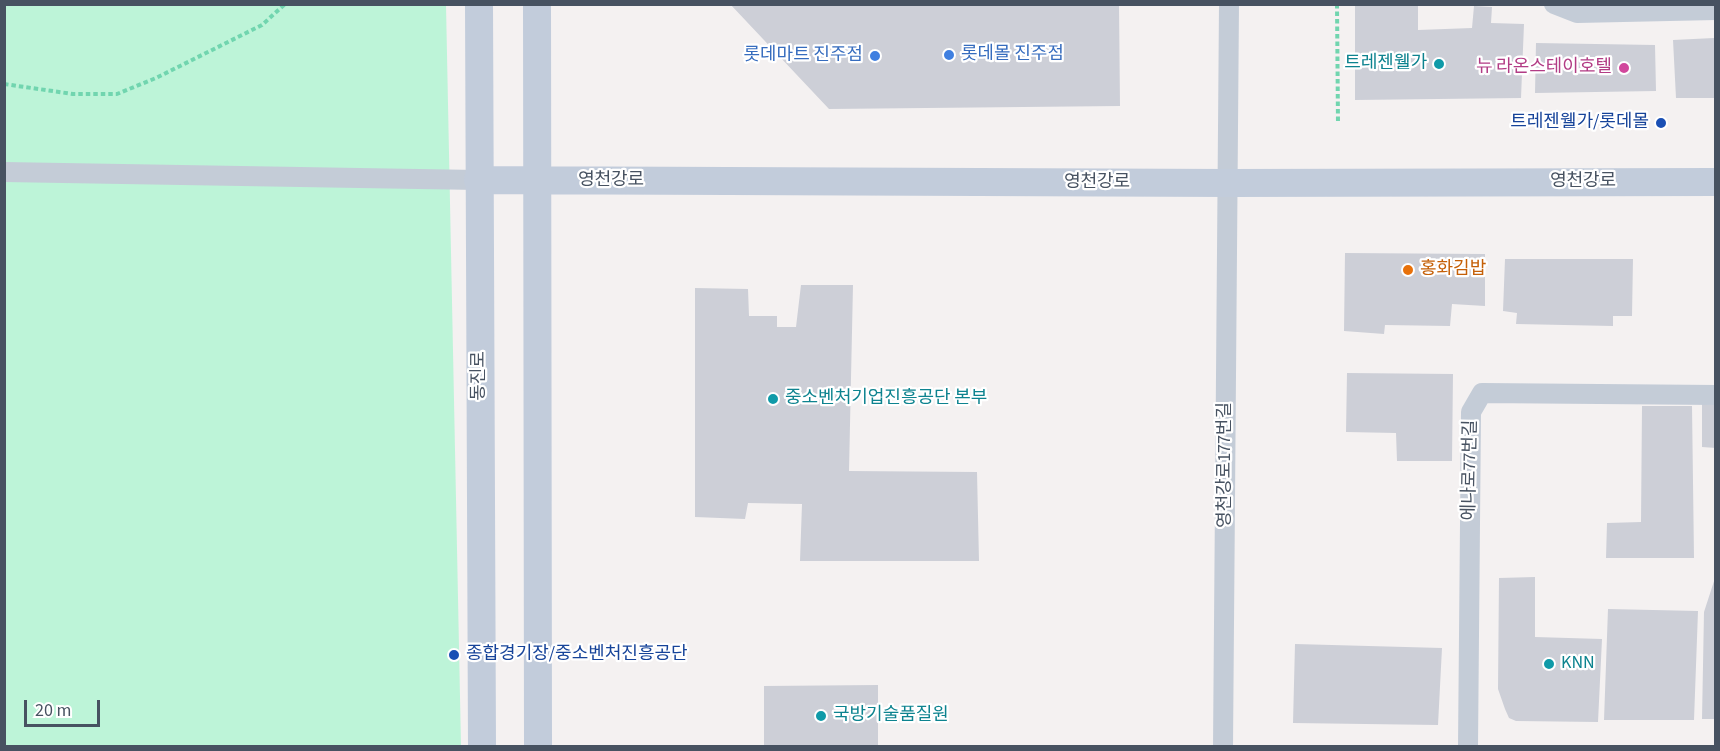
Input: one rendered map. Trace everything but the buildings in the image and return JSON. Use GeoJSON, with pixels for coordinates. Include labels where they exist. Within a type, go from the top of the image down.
{"type":"FeatureCollection","features":[{"type":"Feature","properties":{"kind":"street","name":"동진로"},"geometry":{"type":"LineString","coordinates":[[479,4],[482,747]]}},
{"type":"Feature","properties":{"kind":"street"},"geometry":{"type":"LineString","coordinates":[[537,4],[538,747]]}},
{"type":"Feature","properties":{"kind":"street","name":"영천강로177번길"},"geometry":{"type":"LineString","coordinates":[[1223,747],[1229,4]]}},
{"type":"Feature","properties":{"kind":"street"},"geometry":{"type":"LineString","coordinates":[[1554,4],[1577,13],[1716,10]]}},
{"type":"Feature","properties":{"kind":"street"},"geometry":{"type":"LineString","coordinates":[[4,172],[478,180]]}},
{"type":"Feature","properties":{"kind":"street","name":"영천강로"},"geometry":{"type":"LineString","coordinates":[[478,180],[1716,182]]}},
{"type":"Feature","properties":{"kind":"street","name":"에나로77번길"},"geometry":{"type":"LineString","coordinates":[[1468,747],[1471,412],[1482,393],[1716,395]]}},
{"type":"Feature","properties":{"kind":"path"},"geometry":{"type":"LineString","coordinates":[[4,84],[73,94],[117,94],[156,78],[262,25],[285,4]]}},
{"type":"Feature","properties":{"kind":"path"},"geometry":{"type":"LineString","coordinates":[[1337,4],[1338,123]]}},
{"type":"Feature","properties":{"kind":"green space"},"geometry":{"type":"Polygon","coordinates":[[[4,5],[446,5],[461,746],[5,746],[4,5]]]}},
{"type":"Feature","properties":{"kind":"place","name":"롯데몰 진주점"},"geometry":{"type":"Point","coordinates":[949,55]}},
{"type":"Feature","properties":{"kind":"place","name":"롯데마트 진주점"},"geometry":{"type":"Point","coordinates":[875,56]}},
{"type":"Feature","properties":{"kind":"place","name":"트레젠웰가"},"geometry":{"type":"Point","coordinates":[1439,64]}},
{"type":"Feature","properties":{"kind":"place","name":"뉴 라온스테이호텔"},"geometry":{"type":"Point","coordinates":[1624,68]}},
{"type":"Feature","properties":{"kind":"place","name":"트레젠웰가/롯데몰"},"geometry":{"type":"Point","coordinates":[1661,123]}},
{"type":"Feature","properties":{"kind":"place","name":"홍화김밥"},"geometry":{"type":"Point","coordinates":[1408,270]}},
{"type":"Feature","properties":{"kind":"place","name":"중소벤처기업진흥공단 본부"},"geometry":{"type":"Point","coordinates":[773,399]}},
{"type":"Feature","properties":{"kind":"place","name":"종합경기장/중소벤처진흥공단"},"geometry":{"type":"Point","coordinates":[454,655]}},
{"type":"Feature","properties":{"kind":"place","name":"KNN"},"geometry":{"type":"Point","coordinates":[1549,664]}},
{"type":"Feature","properties":{"kind":"place","name":"국방기술품질원"},"geometry":{"type":"Point","coordinates":[821,716]}}]}
